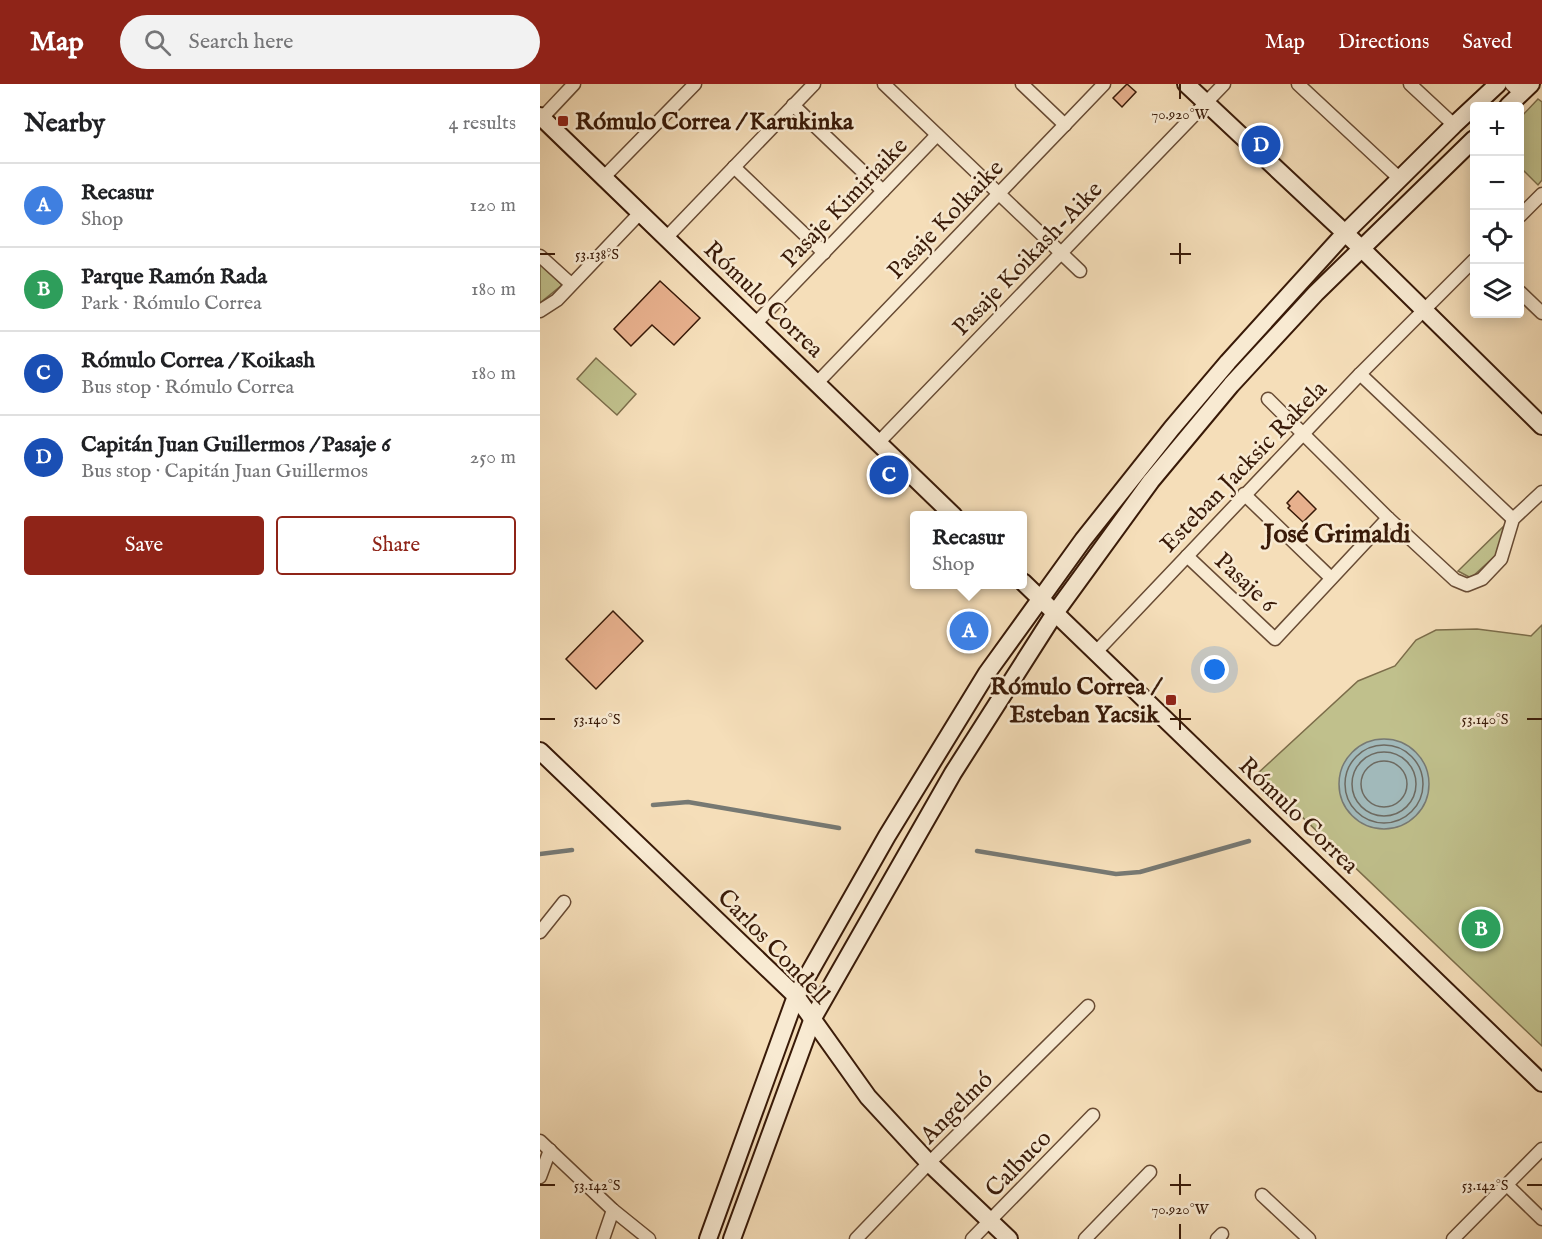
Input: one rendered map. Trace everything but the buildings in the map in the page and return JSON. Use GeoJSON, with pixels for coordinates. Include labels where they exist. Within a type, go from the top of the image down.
{"type":"FeatureCollection","features":[{"type":"Feature","properties":{"kind":"main road"},"geometry":{"type":"LineString","coordinates":[[1186,84],[1361,248],[1542,426]]}},
{"type":"Feature","properties":{"kind":"main road"},"geometry":{"type":"LineString","coordinates":[[708,1239],[796,996],[887,837],[980,684],[1040,598],[1117,496],[1279,305],[1399,178],[1498,84]]}},
{"type":"Feature","properties":{"kind":"main road"},"geometry":{"type":"LineString","coordinates":[[1511,102],[1521,87]]}},
{"type":"Feature","properties":{"kind":"main road","name":"Rómulo Correa"},"geometry":{"type":"LineString","coordinates":[[541,117],[949,511]]}},
{"type":"Feature","properties":{"kind":"main road"},"geometry":{"type":"LineString","coordinates":[[732,1239],[813,1018],[953,773],[1054,613],[1113,531],[1191,433],[1273,338],[1361,248],[1470,143]]}},
{"type":"Feature","properties":{"kind":"main road","name":"Rómulo Correa"},"geometry":{"type":"LineString","coordinates":[[1027,586],[1542,1083]]}},
{"type":"Feature","properties":{"kind":"main road","name":"Carlos Condell"},"geometry":{"type":"LineString","coordinates":[[540,751],[796,996],[868,1097],[929,1163],[1009,1239]]}},
{"type":"Feature","properties":{"kind":"street"},"geometry":{"type":"LineString","coordinates":[[541,117],[574,84]]}},
{"type":"Feature","properties":{"kind":"street"},"geometry":{"type":"LineString","coordinates":[[603,178],[695,84]]}},
{"type":"Feature","properties":{"kind":"street"},"geometry":{"type":"LineString","coordinates":[[666,238],[814,84]]}},
{"type":"Feature","properties":{"kind":"street"},"geometry":{"type":"LineString","coordinates":[[884,84],[1080,271]]}},
{"type":"Feature","properties":{"kind":"street"},"geometry":{"type":"LineString","coordinates":[[1022,84],[1065,125]]}},
{"type":"Feature","properties":{"kind":"street","name":"Pasaje Kolkaike"},"geometry":{"type":"LineString","coordinates":[[817,383],[1104,84]]}},
{"type":"Feature","properties":{"kind":"street","name":"Pasaje Koikash-Aike"},"geometry":{"type":"LineString","coordinates":[[879,443],[1224,84]]}},
{"type":"Feature","properties":{"kind":"street"},"geometry":{"type":"LineString","coordinates":[[1298,84],[1399,178]]}},
{"type":"Feature","properties":{"kind":"street"},"geometry":{"type":"LineString","coordinates":[[1410,84],[1454,124]]}},
{"type":"Feature","properties":{"kind":"street"},"geometry":{"type":"LineString","coordinates":[[793,105],[883,191]]}},
{"type":"Feature","properties":{"kind":"street","name":"Pasaje Kimiriaike"},"geometry":{"type":"LineString","coordinates":[[755,324],[937,135]]}},
{"type":"Feature","properties":{"kind":"street"},"geometry":{"type":"LineString","coordinates":[[734,167],[824,253]]}},
{"type":"Feature","properties":{"kind":"street"},"geometry":{"type":"LineString","coordinates":[[1524,213],[1539,202]]}},
{"type":"Feature","properties":{"kind":"street"},"geometry":{"type":"LineString","coordinates":[[540,311],[557,300],[640,213]]}},
{"type":"Feature","properties":{"kind":"street"},"geometry":{"type":"LineString","coordinates":[[540,256],[571,284]]}},
{"type":"Feature","properties":{"kind":"street","name":"Esteban Jacksic Rakela"},"geometry":{"type":"LineString","coordinates":[[1096,652],[1244,494],[1470,264]]}},
{"type":"Feature","properties":{"kind":"street"},"geometry":{"type":"LineString","coordinates":[[1524,296],[1542,313]]}},
{"type":"Feature","properties":{"kind":"street"},"geometry":{"type":"LineString","coordinates":[[1360,374],[1514,519]]}},
{"type":"Feature","properties":{"kind":"street"},"geometry":{"type":"LineString","coordinates":[[1268,399],[1388,518],[1455,580],[1467,585],[1482,579],[1501,559],[1514,519],[1542,492]]}},
{"type":"Feature","properties":{"kind":"street"},"geometry":{"type":"LineString","coordinates":[[1244,494],[1331,578],[1388,518]]}},
{"type":"Feature","properties":{"kind":"street","name":"Pasaje 6"},"geometry":{"type":"LineString","coordinates":[[1187,556],[1275,639],[1331,578]]}},
{"type":"Feature","properties":{"kind":"street"},"geometry":{"type":"LineString","coordinates":[[540,932],[564,902]]}},
{"type":"Feature","properties":{"kind":"street","name":"Angelmó"},"geometry":{"type":"LineString","coordinates":[[856,1239],[929,1163],[1088,1006]]}},
{"type":"Feature","properties":{"kind":"street","name":"Calbuco"},"geometry":{"type":"LineString","coordinates":[[972,1239],[1093,1115]]}},
{"type":"Feature","properties":{"kind":"street"},"geometry":{"type":"LineString","coordinates":[[540,1141],[613,1210],[649,1239]]}},
{"type":"Feature","properties":{"kind":"street"},"geometry":{"type":"LineString","coordinates":[[1453,1239],[1542,1149]]}},
{"type":"Feature","properties":{"kind":"street"},"geometry":{"type":"LineString","coordinates":[[540,1177],[550,1150]]}},
{"type":"Feature","properties":{"kind":"street"},"geometry":{"type":"LineString","coordinates":[[1085,1239],[1150,1172]]}},
{"type":"Feature","properties":{"kind":"street"},"geometry":{"type":"LineString","coordinates":[[1507,1185],[1542,1219]]}},
{"type":"Feature","properties":{"kind":"street"},"geometry":{"type":"LineString","coordinates":[[1262,1195],[1309,1239]]}},
{"type":"Feature","properties":{"kind":"street"},"geometry":{"type":"LineString","coordinates":[[603,1239],[613,1210]]}},
{"type":"Feature","properties":{"kind":"green space"},"geometry":{"type":"Polygon","coordinates":[[[1538,99],[1542,102],[1542,180],[1538,185],[1524,171],[1524,114],[1538,99]]]}},
{"type":"Feature","properties":{"kind":"green space"},"geometry":{"type":"Polygon","coordinates":[[[540,264],[562,285],[540,303],[540,264]]]}},
{"type":"Feature","properties":{"kind":"green space"},"geometry":{"type":"Polygon","coordinates":[[[596,358],[636,394],[617,415],[577,379],[596,358]]]}},
{"type":"Feature","properties":{"kind":"green space"},"geometry":{"type":"Polygon","coordinates":[[[1504,526],[1497,554],[1471,578],[1458,571],[1504,526]]]}},
{"type":"Feature","properties":{"kind":"green space"},"geometry":{"type":"Polygon","coordinates":[[[1542,625],[1542,1046],[1257,774],[1358,681],[1395,666],[1416,640],[1436,630],[1477,629],[1531,636],[1542,625]]]}},
{"type":"Feature","properties":{"kind":"water"},"geometry":{"type":"Polygon","coordinates":[[[1384,739],[1401,742],[1416,752],[1426,767],[1429,784],[1426,801],[1416,816],[1401,826],[1384,829],[1367,826],[1352,816],[1342,801],[1339,784],[1342,767],[1352,752],[1367,742],[1384,739]]]}},
{"type":"Feature","properties":{"kind":"waterway"},"geometry":{"type":"LineString","coordinates":[[653,805],[688,802],[839,828]]}},
{"type":"Feature","properties":{"kind":"waterway"},"geometry":{"type":"LineString","coordinates":[[977,851],[1116,874],[1140,872],[1249,841]]}},
{"type":"Feature","properties":{"kind":"waterway"},"geometry":{"type":"LineString","coordinates":[[540,854],[572,850]]}},
{"type":"Feature","properties":{"kind":"place","name":"Rómulo Correa / Karukinka"},"geometry":{"type":"Point","coordinates":[563,121]}},
{"type":"Feature","properties":{"kind":"place","name":"Capitán Juan Guillermos / Pasaje 6"},"geometry":{"type":"Point","coordinates":[1261,145]}},
{"type":"Feature","properties":{"kind":"place","name":"Rómulo Correa / Koikash"},"geometry":{"type":"Point","coordinates":[889,475]}},
{"type":"Feature","properties":{"kind":"place","name":"Recasur"},"geometry":{"type":"Point","coordinates":[969,631]}},
{"type":"Feature","properties":{"kind":"place","name":"Rómulo Correa / Esteban Yacsik"},"geometry":{"type":"Point","coordinates":[1171,700]}},
{"type":"Feature","properties":{"kind":"place","name":"Parque Ramón Rada"},"geometry":{"type":"Point","coordinates":[1481,929]}},
{"type":"Feature","properties":{"kind":"district","name":"José Grimaldi"},"geometry":{"type":"Point","coordinates":[1337,533]}}]}
